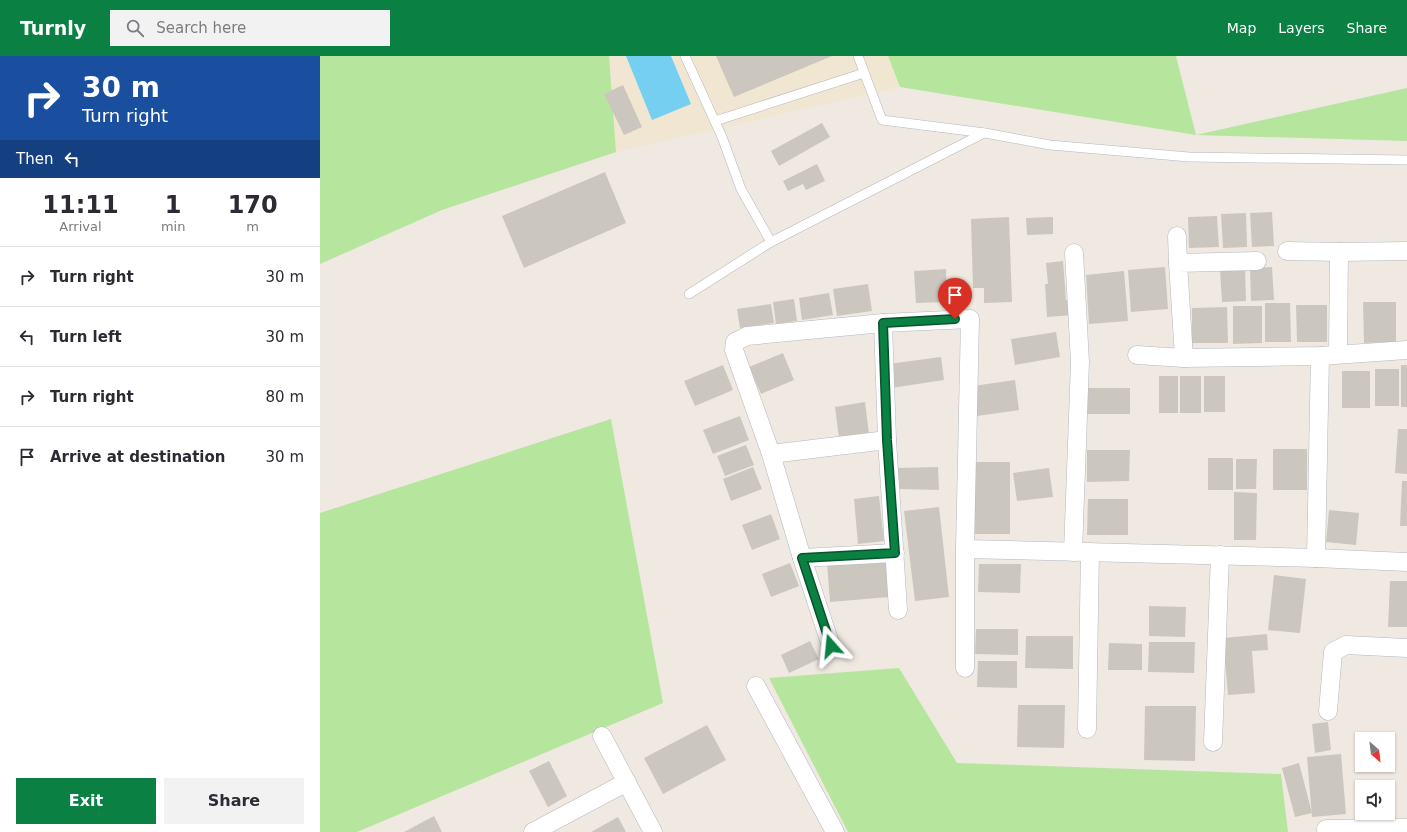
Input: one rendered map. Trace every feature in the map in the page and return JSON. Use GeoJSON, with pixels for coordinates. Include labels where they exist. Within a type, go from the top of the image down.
{"type":"FeatureCollection","features":[{"type":"Feature","properties":{"kind":"street"},"geometry":{"type":"LineString","coordinates":[[1177,236],[1184,358]]}},
{"type":"Feature","properties":{"kind":"street"},"geometry":{"type":"LineString","coordinates":[[1287,251],[1407,251]]}},
{"type":"Feature","properties":{"kind":"street"},"geometry":{"type":"LineString","coordinates":[[1338,354],[1339,252]]}},
{"type":"Feature","properties":{"kind":"street"},"geometry":{"type":"LineString","coordinates":[[1072,552],[1080,362],[1074,253]]}},
{"type":"Feature","properties":{"kind":"street"},"geometry":{"type":"LineString","coordinates":[[1178,263],[1258,261]]}},
{"type":"Feature","properties":{"kind":"street"},"geometry":{"type":"LineString","coordinates":[[831,646],[802,558],[771,454],[734,350],[735,342],[747,336],[883,323],[970,319],[965,549],[965,668]]}},
{"type":"Feature","properties":{"kind":"street"},"geometry":{"type":"LineString","coordinates":[[883,323],[887,440],[898,610]]}},
{"type":"Feature","properties":{"kind":"street"},"geometry":{"type":"LineString","coordinates":[[1137,355],[1184,358],[1320,356],[1407,350]]}},
{"type":"Feature","properties":{"kind":"street"},"geometry":{"type":"LineString","coordinates":[[1316,558],[1320,356]]}},
{"type":"Feature","properties":{"kind":"street"},"geometry":{"type":"LineString","coordinates":[[771,454],[887,440]]}},
{"type":"Feature","properties":{"kind":"street"},"geometry":{"type":"LineString","coordinates":[[965,549],[1220,555],[1407,562]]}},
{"type":"Feature","properties":{"kind":"street"},"geometry":{"type":"LineString","coordinates":[[1087,729],[1090,552]]}},
{"type":"Feature","properties":{"kind":"street"},"geometry":{"type":"LineString","coordinates":[[802,558],[895,553]]}},
{"type":"Feature","properties":{"kind":"street"},"geometry":{"type":"LineString","coordinates":[[1213,742],[1220,555]]}},
{"type":"Feature","properties":{"kind":"street"},"geometry":{"type":"LineString","coordinates":[[1328,711],[1333,652],[1346,645],[1407,648]]}},
{"type":"Feature","properties":{"kind":"street"},"geometry":{"type":"LineString","coordinates":[[756,686],[835,832]]}},
{"type":"Feature","properties":{"kind":"street"},"geometry":{"type":"LineString","coordinates":[[602,736],[653,832]]}},
{"type":"Feature","properties":{"kind":"street"},"geometry":{"type":"LineString","coordinates":[[533,832],[627,782]]}},
{"type":"Feature","properties":{"kind":"street"},"geometry":{"type":"LineString","coordinates":[[1326,829],[1407,828]]}},
{"type":"Feature","properties":{"kind":"lane"},"geometry":{"type":"LineString","coordinates":[[685,56],[715,121],[741,189],[771,242]]}},
{"type":"Feature","properties":{"kind":"lane"},"geometry":{"type":"LineString","coordinates":[[858,56],[882,120],[985,133],[1050,145],[1189,157],[1407,160]]}},
{"type":"Feature","properties":{"kind":"lane"},"geometry":{"type":"LineString","coordinates":[[715,121],[864,73]]}},
{"type":"Feature","properties":{"kind":"lane"},"geometry":{"type":"LineString","coordinates":[[689,294],[771,242],[985,133]]}},
{"type":"Feature","properties":{"kind":"shaded area"},"geometry":{"type":"Polygon","coordinates":[[[609,56],[888,56],[900,87],[616,152],[609,56]]]}},
{"type":"Feature","properties":{"kind":"green space"},"geometry":{"type":"Polygon","coordinates":[[[320,56],[609,56],[616,152],[442,210],[320,264],[320,56]]]}},
{"type":"Feature","properties":{"kind":"green space"},"geometry":{"type":"Polygon","coordinates":[[[888,56],[1176,56],[1196,135],[900,87],[888,56]]]}},
{"type":"Feature","properties":{"kind":"green space"},"geometry":{"type":"Polygon","coordinates":[[[1407,88],[1407,141],[1196,135],[1407,88]]]}},
{"type":"Feature","properties":{"kind":"green space"},"geometry":{"type":"Polygon","coordinates":[[[611,419],[663,703],[357,832],[320,832],[320,513],[611,419]]]}},
{"type":"Feature","properties":{"kind":"green space"},"geometry":{"type":"Polygon","coordinates":[[[899,668],[957,763],[1281,774],[1288,832],[848,832],[769,678],[899,668]]]}},
{"type":"Feature","properties":{"kind":"water"},"geometry":{"type":"Polygon","coordinates":[[[626,56],[671,56],[691,104],[652,120],[626,56]]]}},
{"type":"Feature","properties":{"kind":"building"},"geometry":{"type":"Polygon","coordinates":[[[716,56],[832,56],[734,97],[716,56]]]}},
{"type":"Feature","properties":{"kind":"building"},"geometry":{"type":"Polygon","coordinates":[[[623,85],[642,127],[624,135],[604,94],[623,85]]]}},
{"type":"Feature","properties":{"kind":"building"},"geometry":{"type":"Polygon","coordinates":[[[822,123],[830,137],[779,166],[771,151],[822,123]]]}},
{"type":"Feature","properties":{"kind":"building"},"geometry":{"type":"Polygon","coordinates":[[[817,164],[825,181],[806,190],[803,184],[788,191],[783,181],[817,164]]]}},
{"type":"Feature","properties":{"kind":"building"},"geometry":{"type":"Polygon","coordinates":[[[605,172],[626,223],[524,268],[502,216],[605,172]]]}},
{"type":"Feature","properties":{"kind":"building"},"geometry":{"type":"Polygon","coordinates":[[[1272,212],[1274,246],[1252,247],[1250,213],[1272,212]]]}},
{"type":"Feature","properties":{"kind":"building"},"geometry":{"type":"Polygon","coordinates":[[[1246,213],[1247,247],[1223,248],[1221,214],[1246,213]]]}},
{"type":"Feature","properties":{"kind":"building"},"geometry":{"type":"Polygon","coordinates":[[[1217,216],[1219,247],[1189,248],[1188,217],[1217,216]]]}},
{"type":"Feature","properties":{"kind":"building"},"geometry":{"type":"Polygon","coordinates":[[[1009,217],[1012,302],[984,303],[984,288],[973,288],[971,219],[1009,217]]]}},
{"type":"Feature","properties":{"kind":"building"},"geometry":{"type":"Polygon","coordinates":[[[1053,217],[1053,234],[1027,235],[1026,218],[1053,217]]]}},
{"type":"Feature","properties":{"kind":"building"},"geometry":{"type":"Polygon","coordinates":[[[1063,261],[1066,300],[1074,302],[1074,315],[1047,317],[1045,284],[1048,284],[1046,263],[1063,261]]]}},
{"type":"Feature","properties":{"kind":"building"},"geometry":{"type":"Polygon","coordinates":[[[1165,267],[1168,309],[1131,312],[1128,270],[1165,267]]]}},
{"type":"Feature","properties":{"kind":"building"},"geometry":{"type":"Polygon","coordinates":[[[1272,267],[1274,300],[1251,301],[1250,268],[1272,267]]]}},
{"type":"Feature","properties":{"kind":"building"},"geometry":{"type":"Polygon","coordinates":[[[946,269],[947,302],[916,303],[914,271],[946,269]]]}},
{"type":"Feature","properties":{"kind":"building"},"geometry":{"type":"Polygon","coordinates":[[[1245,269],[1246,301],[1222,302],[1220,270],[1245,269]]]}},
{"type":"Feature","properties":{"kind":"building"},"geometry":{"type":"Polygon","coordinates":[[[1124,271],[1128,321],[1089,324],[1086,275],[1124,271]]]}},
{"type":"Feature","properties":{"kind":"building"},"geometry":{"type":"Polygon","coordinates":[[[868,284],[872,311],[837,316],[833,289],[868,284]]]}},
{"type":"Feature","properties":{"kind":"building"},"geometry":{"type":"Polygon","coordinates":[[[829,293],[833,315],[802,320],[799,298],[829,293]]]}},
{"type":"Feature","properties":{"kind":"building"},"geometry":{"type":"Polygon","coordinates":[[[794,299],[797,321],[776,324],[773,302],[794,299]]]}},
{"type":"Feature","properties":{"kind":"building"},"geometry":{"type":"Polygon","coordinates":[[[1363,302],[1396,302],[1396,342],[1364,343],[1363,302]]]}},
{"type":"Feature","properties":{"kind":"building"},"geometry":{"type":"Polygon","coordinates":[[[1265,303],[1290,303],[1291,342],[1265,342],[1265,303]]]}},
{"type":"Feature","properties":{"kind":"building"},"geometry":{"type":"Polygon","coordinates":[[[771,304],[774,323],[740,328],[737,309],[771,304]]]}},
{"type":"Feature","properties":{"kind":"building"},"geometry":{"type":"Polygon","coordinates":[[[1296,305],[1327,305],[1327,342],[1297,342],[1296,305]]]}},
{"type":"Feature","properties":{"kind":"building"},"geometry":{"type":"Polygon","coordinates":[[[1233,306],[1262,306],[1262,343],[1233,344],[1233,306]]]}},
{"type":"Feature","properties":{"kind":"building"},"geometry":{"type":"Polygon","coordinates":[[[1227,307],[1228,343],[1192,343],[1192,308],[1227,307]]]}},
{"type":"Feature","properties":{"kind":"building"},"geometry":{"type":"Polygon","coordinates":[[[1056,332],[1060,357],[1015,365],[1011,339],[1056,332]]]}},
{"type":"Feature","properties":{"kind":"building"},"geometry":{"type":"Polygon","coordinates":[[[783,353],[794,380],[761,394],[749,367],[783,353]]]}},
{"type":"Feature","properties":{"kind":"building"},"geometry":{"type":"Polygon","coordinates":[[[941,357],[944,380],[891,388],[888,364],[941,357]]]}},
{"type":"Feature","properties":{"kind":"building"},"geometry":{"type":"Polygon","coordinates":[[[723,365],[733,390],[695,406],[684,381],[723,365]]]}},
{"type":"Feature","properties":{"kind":"building"},"geometry":{"type":"Polygon","coordinates":[[[1401,365],[1407,365],[1407,407],[1401,407],[1401,365]]]}},
{"type":"Feature","properties":{"kind":"building"},"geometry":{"type":"Polygon","coordinates":[[[1375,369],[1399,369],[1399,406],[1375,406],[1375,369]]]}},
{"type":"Feature","properties":{"kind":"building"},"geometry":{"type":"Polygon","coordinates":[[[1342,371],[1370,371],[1370,408],[1342,408],[1342,371]]]}},
{"type":"Feature","properties":{"kind":"building"},"geometry":{"type":"Polygon","coordinates":[[[1159,376],[1178,376],[1178,413],[1159,413],[1159,376]]]}},
{"type":"Feature","properties":{"kind":"building"},"geometry":{"type":"Polygon","coordinates":[[[1180,376],[1201,376],[1201,413],[1180,413],[1180,376]]]}},
{"type":"Feature","properties":{"kind":"building"},"geometry":{"type":"Polygon","coordinates":[[[1204,376],[1225,376],[1225,412],[1204,412],[1204,376]]]}},
{"type":"Feature","properties":{"kind":"building"},"geometry":{"type":"Polygon","coordinates":[[[1015,380],[1019,410],[977,416],[973,386],[1015,380]]]}},
{"type":"Feature","properties":{"kind":"building"},"geometry":{"type":"Polygon","coordinates":[[[1087,388],[1130,388],[1130,414],[1087,414],[1087,388]]]}},
{"type":"Feature","properties":{"kind":"building"},"geometry":{"type":"Polygon","coordinates":[[[865,402],[869,434],[839,438],[835,407],[865,402]]]}},
{"type":"Feature","properties":{"kind":"building"},"geometry":{"type":"Polygon","coordinates":[[[740,416],[749,440],[713,454],[703,430],[740,416]]]}},
{"type":"Feature","properties":{"kind":"building"},"geometry":{"type":"Polygon","coordinates":[[[1398,429],[1407,429],[1407,474],[1395,473],[1398,429]]]}},
{"type":"Feature","properties":{"kind":"building"},"geometry":{"type":"Polygon","coordinates":[[[746,445],[754,465],[725,476],[717,456],[746,445]]]}},
{"type":"Feature","properties":{"kind":"building"},"geometry":{"type":"Polygon","coordinates":[[[1273,449],[1307,449],[1307,490],[1273,490],[1273,449]]]}},
{"type":"Feature","properties":{"kind":"building"},"geometry":{"type":"Polygon","coordinates":[[[1087,450],[1130,450],[1129,481],[1087,482],[1087,450]]]}},
{"type":"Feature","properties":{"kind":"building"},"geometry":{"type":"Polygon","coordinates":[[[1208,458],[1233,458],[1233,490],[1208,490],[1208,458]]]}},
{"type":"Feature","properties":{"kind":"building"},"geometry":{"type":"Polygon","coordinates":[[[1236,459],[1257,459],[1256,489],[1236,489],[1236,459]]]}},
{"type":"Feature","properties":{"kind":"building"},"geometry":{"type":"Polygon","coordinates":[[[969,462],[1010,462],[1010,534],[969,534],[969,462]]]}},
{"type":"Feature","properties":{"kind":"building"},"geometry":{"type":"Polygon","coordinates":[[[753,467],[762,489],[731,501],[723,479],[753,467]]]}},
{"type":"Feature","properties":{"kind":"building"},"geometry":{"type":"Polygon","coordinates":[[[938,467],[939,490],[898,489],[898,468],[938,467]]]}},
{"type":"Feature","properties":{"kind":"building"},"geometry":{"type":"Polygon","coordinates":[[[1049,468],[1053,497],[1017,501],[1013,473],[1049,468]]]}},
{"type":"Feature","properties":{"kind":"building"},"geometry":{"type":"Polygon","coordinates":[[[1402,481],[1407,481],[1407,526],[1400,526],[1402,481]]]}},
{"type":"Feature","properties":{"kind":"building"},"geometry":{"type":"Polygon","coordinates":[[[1234,492],[1257,493],[1256,540],[1234,540],[1234,492]]]}},
{"type":"Feature","properties":{"kind":"building"},"geometry":{"type":"Polygon","coordinates":[[[879,496],[884,541],[858,544],[854,499],[879,496]]]}},
{"type":"Feature","properties":{"kind":"building"},"geometry":{"type":"Polygon","coordinates":[[[1088,499],[1128,499],[1128,535],[1087,535],[1088,499]]]}},
{"type":"Feature","properties":{"kind":"building"},"geometry":{"type":"Polygon","coordinates":[[[939,507],[949,597],[915,601],[904,511],[939,507]]]}},
{"type":"Feature","properties":{"kind":"building"},"geometry":{"type":"Polygon","coordinates":[[[1329,510],[1359,513],[1356,545],[1326,542],[1329,510]]]}},
{"type":"Feature","properties":{"kind":"building"},"geometry":{"type":"Polygon","coordinates":[[[771,514],[780,539],[752,550],[742,525],[771,514]]]}},
{"type":"Feature","properties":{"kind":"building"},"geometry":{"type":"Polygon","coordinates":[[[886,558],[889,597],[830,602],[827,563],[886,558]]]}},
{"type":"Feature","properties":{"kind":"building"},"geometry":{"type":"Polygon","coordinates":[[[790,563],[799,586],[771,597],[762,574],[790,563]]]}},
{"type":"Feature","properties":{"kind":"building"},"geometry":{"type":"Polygon","coordinates":[[[979,564],[1021,564],[1020,593],[978,592],[979,564]]]}},
{"type":"Feature","properties":{"kind":"building"},"geometry":{"type":"Polygon","coordinates":[[[1274,575],[1306,579],[1300,633],[1268,630],[1274,575]]]}},
{"type":"Feature","properties":{"kind":"building"},"geometry":{"type":"Polygon","coordinates":[[[1390,581],[1407,581],[1407,627],[1388,627],[1390,581]]]}},
{"type":"Feature","properties":{"kind":"building"},"geometry":{"type":"Polygon","coordinates":[[[1149,606],[1186,607],[1185,637],[1149,636],[1149,606]]]}},
{"type":"Feature","properties":{"kind":"building"},"geometry":{"type":"Polygon","coordinates":[[[976,629],[1018,629],[1018,655],[975,654],[976,629]]]}},
{"type":"Feature","properties":{"kind":"building"},"geometry":{"type":"Polygon","coordinates":[[[1267,634],[1268,650],[1252,651],[1255,693],[1228,695],[1223,638],[1267,634]]]}},
{"type":"Feature","properties":{"kind":"building"},"geometry":{"type":"Polygon","coordinates":[[[1026,636],[1073,636],[1073,669],[1025,668],[1026,636]]]}},
{"type":"Feature","properties":{"kind":"building"},"geometry":{"type":"Polygon","coordinates":[[[810,641],[819,659],[789,673],[781,655],[810,641]]]}},
{"type":"Feature","properties":{"kind":"building"},"geometry":{"type":"Polygon","coordinates":[[[1149,642],[1195,642],[1194,673],[1148,672],[1149,642]]]}},
{"type":"Feature","properties":{"kind":"building"},"geometry":{"type":"Polygon","coordinates":[[[1109,643],[1142,644],[1142,670],[1108,670],[1109,643]]]}},
{"type":"Feature","properties":{"kind":"building"},"geometry":{"type":"Polygon","coordinates":[[[978,661],[1017,661],[1017,688],[977,687],[978,661]]]}},
{"type":"Feature","properties":{"kind":"building"},"geometry":{"type":"Polygon","coordinates":[[[1018,705],[1065,705],[1064,748],[1017,747],[1018,705]]]}},
{"type":"Feature","properties":{"kind":"building"},"geometry":{"type":"Polygon","coordinates":[[[1145,706],[1196,706],[1195,761],[1144,760],[1145,706]]]}},
{"type":"Feature","properties":{"kind":"building"},"geometry":{"type":"Polygon","coordinates":[[[1328,722],[1331,750],[1315,753],[1312,724],[1328,722]]]}},
{"type":"Feature","properties":{"kind":"building"},"geometry":{"type":"Polygon","coordinates":[[[707,725],[726,760],[663,794],[644,758],[707,725]]]}},
{"type":"Feature","properties":{"kind":"building"},"geometry":{"type":"Polygon","coordinates":[[[1341,754],[1346,814],[1312,817],[1307,757],[1341,754]]]}},
{"type":"Feature","properties":{"kind":"building"},"geometry":{"type":"Polygon","coordinates":[[[549,761],[567,796],[548,807],[529,771],[549,761]]]}},
{"type":"Feature","properties":{"kind":"building"},"geometry":{"type":"Polygon","coordinates":[[[1299,763],[1312,813],[1295,817],[1282,768],[1299,763]]]}},
{"type":"Feature","properties":{"kind":"building"},"geometry":{"type":"Polygon","coordinates":[[[434,816],[442,832],[404,832],[434,816]]]}},
{"type":"Feature","properties":{"kind":"building"},"geometry":{"type":"Polygon","coordinates":[[[618,817],[626,832],[591,832],[618,817]]]}},
{"type":"Feature","properties":{"kind":"route"},"geometry":{"type":"LineString","coordinates":[[831,646],[802,558],[895,553],[890,506],[883,323],[955,319]]}}]}
